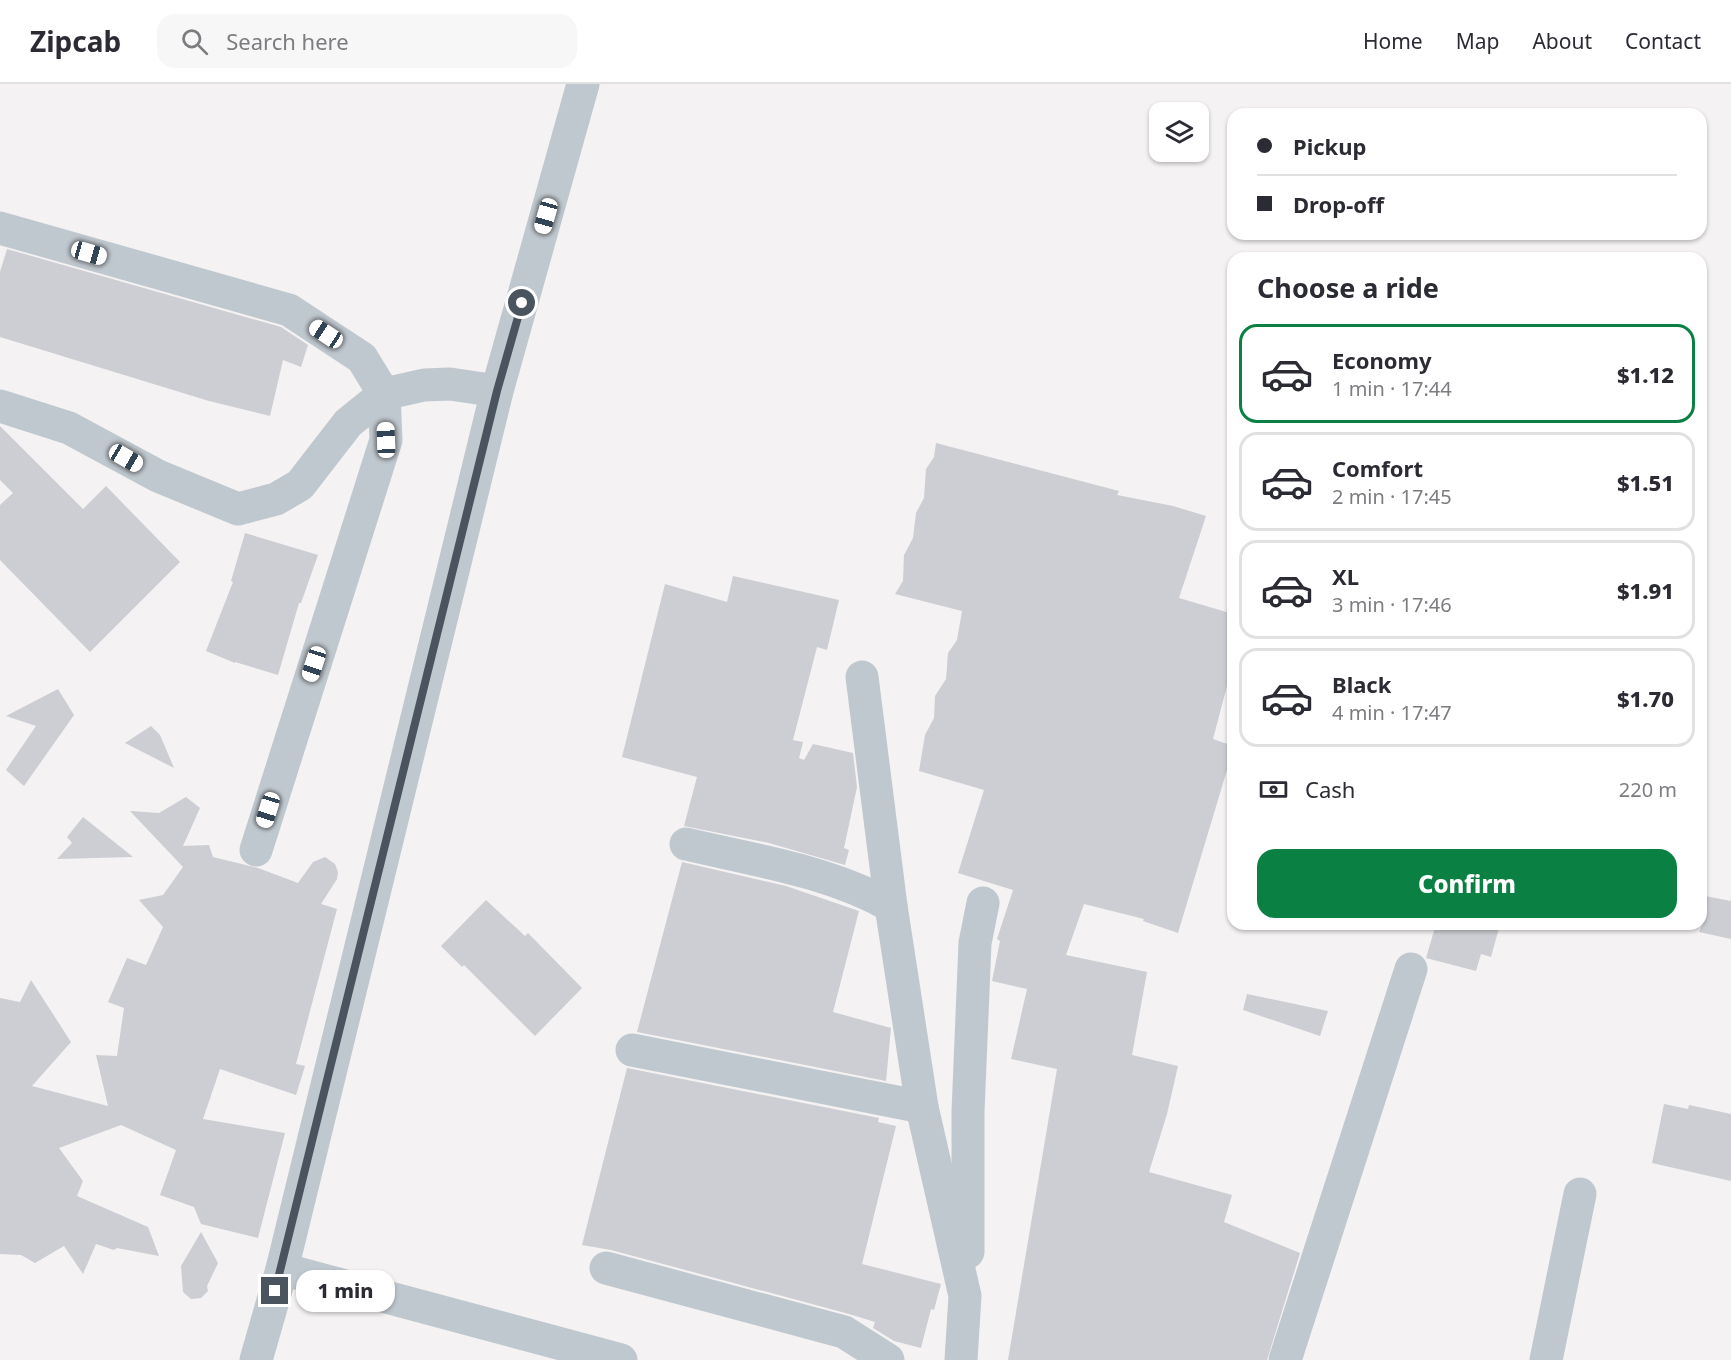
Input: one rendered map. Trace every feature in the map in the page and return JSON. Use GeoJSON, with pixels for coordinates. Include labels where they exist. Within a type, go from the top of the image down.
{"type":"FeatureCollection","features":[{"type":"Feature","properties":{"kind":"street"},"geometry":{"type":"LineString","coordinates":[[256,1360],[282,1269],[497,391],[583,84]]}},
{"type":"Feature","properties":{"kind":"street"},"geometry":{"type":"LineString","coordinates":[[0,228],[289,310],[362,358],[384,394],[386,440],[256,849]]}},
{"type":"Feature","properties":{"kind":"street"},"geometry":{"type":"LineString","coordinates":[[0,406],[69,428],[158,476],[237,509],[276,499],[300,484],[348,423],[384,394],[424,385],[441,384],[497,391]]}},
{"type":"Feature","properties":{"kind":"street"},"geometry":{"type":"LineString","coordinates":[[862,677],[891,906],[921,1107],[965,1296]]}},
{"type":"Feature","properties":{"kind":"street"},"geometry":{"type":"LineString","coordinates":[[686,844],[818,875],[873,896],[891,906]]}},
{"type":"Feature","properties":{"kind":"street"},"geometry":{"type":"LineString","coordinates":[[961,1360],[969,1242],[968,1112],[975,943],[983,903]]}},
{"type":"Feature","properties":{"kind":"street"},"geometry":{"type":"LineString","coordinates":[[1285,1360],[1411,969]]}},
{"type":"Feature","properties":{"kind":"street"},"geometry":{"type":"LineString","coordinates":[[632,1050],[921,1107]]}},
{"type":"Feature","properties":{"kind":"street"},"geometry":{"type":"LineString","coordinates":[[1546,1360],[1580,1194]]}},
{"type":"Feature","properties":{"kind":"street"},"geometry":{"type":"LineString","coordinates":[[606,1268],[844,1332],[888,1360]]}},
{"type":"Feature","properties":{"kind":"street"},"geometry":{"type":"LineString","coordinates":[[282,1269],[621,1360]]}},
{"type":"Feature","properties":{"kind":"building"},"geometry":{"type":"Polygon","coordinates":[[[7,249],[281,327],[308,345],[301,367],[283,360],[270,416],[209,401],[0,337],[0,272],[7,249]]]}},
{"type":"Feature","properties":{"kind":"building"},"geometry":{"type":"Polygon","coordinates":[[[0,426],[83,509],[106,486],[180,562],[90,652],[0,560],[0,505],[13,493],[0,480],[0,426]]]}},
{"type":"Feature","properties":{"kind":"building"},"geometry":{"type":"Polygon","coordinates":[[[936,443],[1119,491],[1117,495],[1173,506],[1206,516],[1179,598],[1227,612],[1227,686],[1213,739],[1227,744],[1227,770],[1178,933],[1143,921],[1144,919],[1084,904],[1066,955],[1147,972],[1132,1055],[1178,1066],[1167,1114],[1149,1172],[1232,1195],[1224,1222],[1300,1253],[1267,1360],[1008,1360],[1057,1069],[1011,1059],[1027,989],[992,981],[1000,941],[997,939],[1013,890],[958,873],[984,790],[919,771],[925,735],[934,718],[935,696],[946,679],[948,653],[957,640],[962,611],[895,594],[903,581],[904,555],[913,538],[916,513],[924,498],[926,469],[934,457],[936,443]]]}},
{"type":"Feature","properties":{"kind":"building"},"geometry":{"type":"Polygon","coordinates":[[[245,533],[318,555],[301,603],[299,603],[278,675],[235,663],[206,651],[233,582],[231,581],[245,533]]]}},
{"type":"Feature","properties":{"kind":"building"},"geometry":{"type":"Polygon","coordinates":[[[733,576],[839,600],[827,650],[817,647],[793,740],[803,742],[799,758],[804,760],[813,744],[853,753],[857,787],[844,848],[849,850],[845,865],[769,843],[684,826],[697,777],[622,757],[665,584],[727,602],[733,576]]]}},
{"type":"Feature","properties":{"kind":"building"},"geometry":{"type":"Polygon","coordinates":[[[58,689],[74,715],[24,786],[6,770],[36,726],[6,716],[58,689]]]}},
{"type":"Feature","properties":{"kind":"building"},"geometry":{"type":"Polygon","coordinates":[[[151,726],[160,735],[174,768],[125,743],[151,726]]]}},
{"type":"Feature","properties":{"kind":"building"},"geometry":{"type":"Polygon","coordinates":[[[186,797],[200,808],[183,846],[209,845],[213,857],[258,868],[298,883],[313,862],[325,857],[335,864],[338,872],[337,879],[321,904],[337,909],[296,1064],[305,1066],[296,1095],[220,1069],[203,1119],[285,1133],[258,1238],[201,1224],[194,1207],[160,1195],[176,1150],[121,1125],[59,1148],[83,1181],[77,1196],[148,1227],[159,1256],[117,1248],[114,1250],[96,1244],[83,1274],[64,1246],[35,1263],[21,1255],[0,1254],[0,998],[20,1002],[31,980],[71,1042],[32,1086],[108,1106],[96,1055],[117,1056],[124,1008],[108,1002],[127,958],[146,965],[163,927],[139,900],[163,895],[183,867],[130,811],[159,813],[186,797]]]}},
{"type":"Feature","properties":{"kind":"building"},"geometry":{"type":"Polygon","coordinates":[[[83,817],[133,857],[57,859],[72,843],[67,837],[83,817]]]}},
{"type":"Feature","properties":{"kind":"building"},"geometry":{"type":"Polygon","coordinates":[[[682,862],[786,886],[859,911],[833,1012],[891,1028],[886,1081],[637,1032],[682,862]]]}},
{"type":"Feature","properties":{"kind":"building"},"geometry":{"type":"Polygon","coordinates":[[[1707,896],[1731,901],[1731,939],[1699,932],[1707,930],[1707,896]]]}},
{"type":"Feature","properties":{"kind":"building"},"geometry":{"type":"Polygon","coordinates":[[[486,900],[525,936],[528,933],[582,988],[535,1036],[464,965],[462,967],[441,946],[486,900]]]}},
{"type":"Feature","properties":{"kind":"building"},"geometry":{"type":"Polygon","coordinates":[[[1434,930],[1498,930],[1491,957],[1481,954],[1476,971],[1426,958],[1434,930]]]}},
{"type":"Feature","properties":{"kind":"building"},"geometry":{"type":"Polygon","coordinates":[[[1247,994],[1328,1011],[1320,1036],[1243,1010],[1247,994]]]}},
{"type":"Feature","properties":{"kind":"building"},"geometry":{"type":"Polygon","coordinates":[[[627,1068],[879,1118],[878,1122],[896,1126],[862,1264],[941,1284],[934,1310],[931,1309],[921,1348],[894,1341],[873,1328],[875,1322],[849,1314],[611,1250],[582,1245],[627,1068]]]}},
{"type":"Feature","properties":{"kind":"building"},"geometry":{"type":"Polygon","coordinates":[[[1664,1104],[1688,1109],[1689,1105],[1731,1114],[1731,1181],[1652,1163],[1664,1104]]]}},
{"type":"Feature","properties":{"kind":"building"},"geometry":{"type":"Polygon","coordinates":[[[201,1232],[218,1263],[207,1286],[208,1291],[201,1298],[191,1299],[183,1292],[181,1266],[201,1232]]]}},
{"type":"Feature","properties":{"kind":"route"},"geometry":{"type":"LineString","coordinates":[[275,1291],[497,391],[522,303]]}}]}
